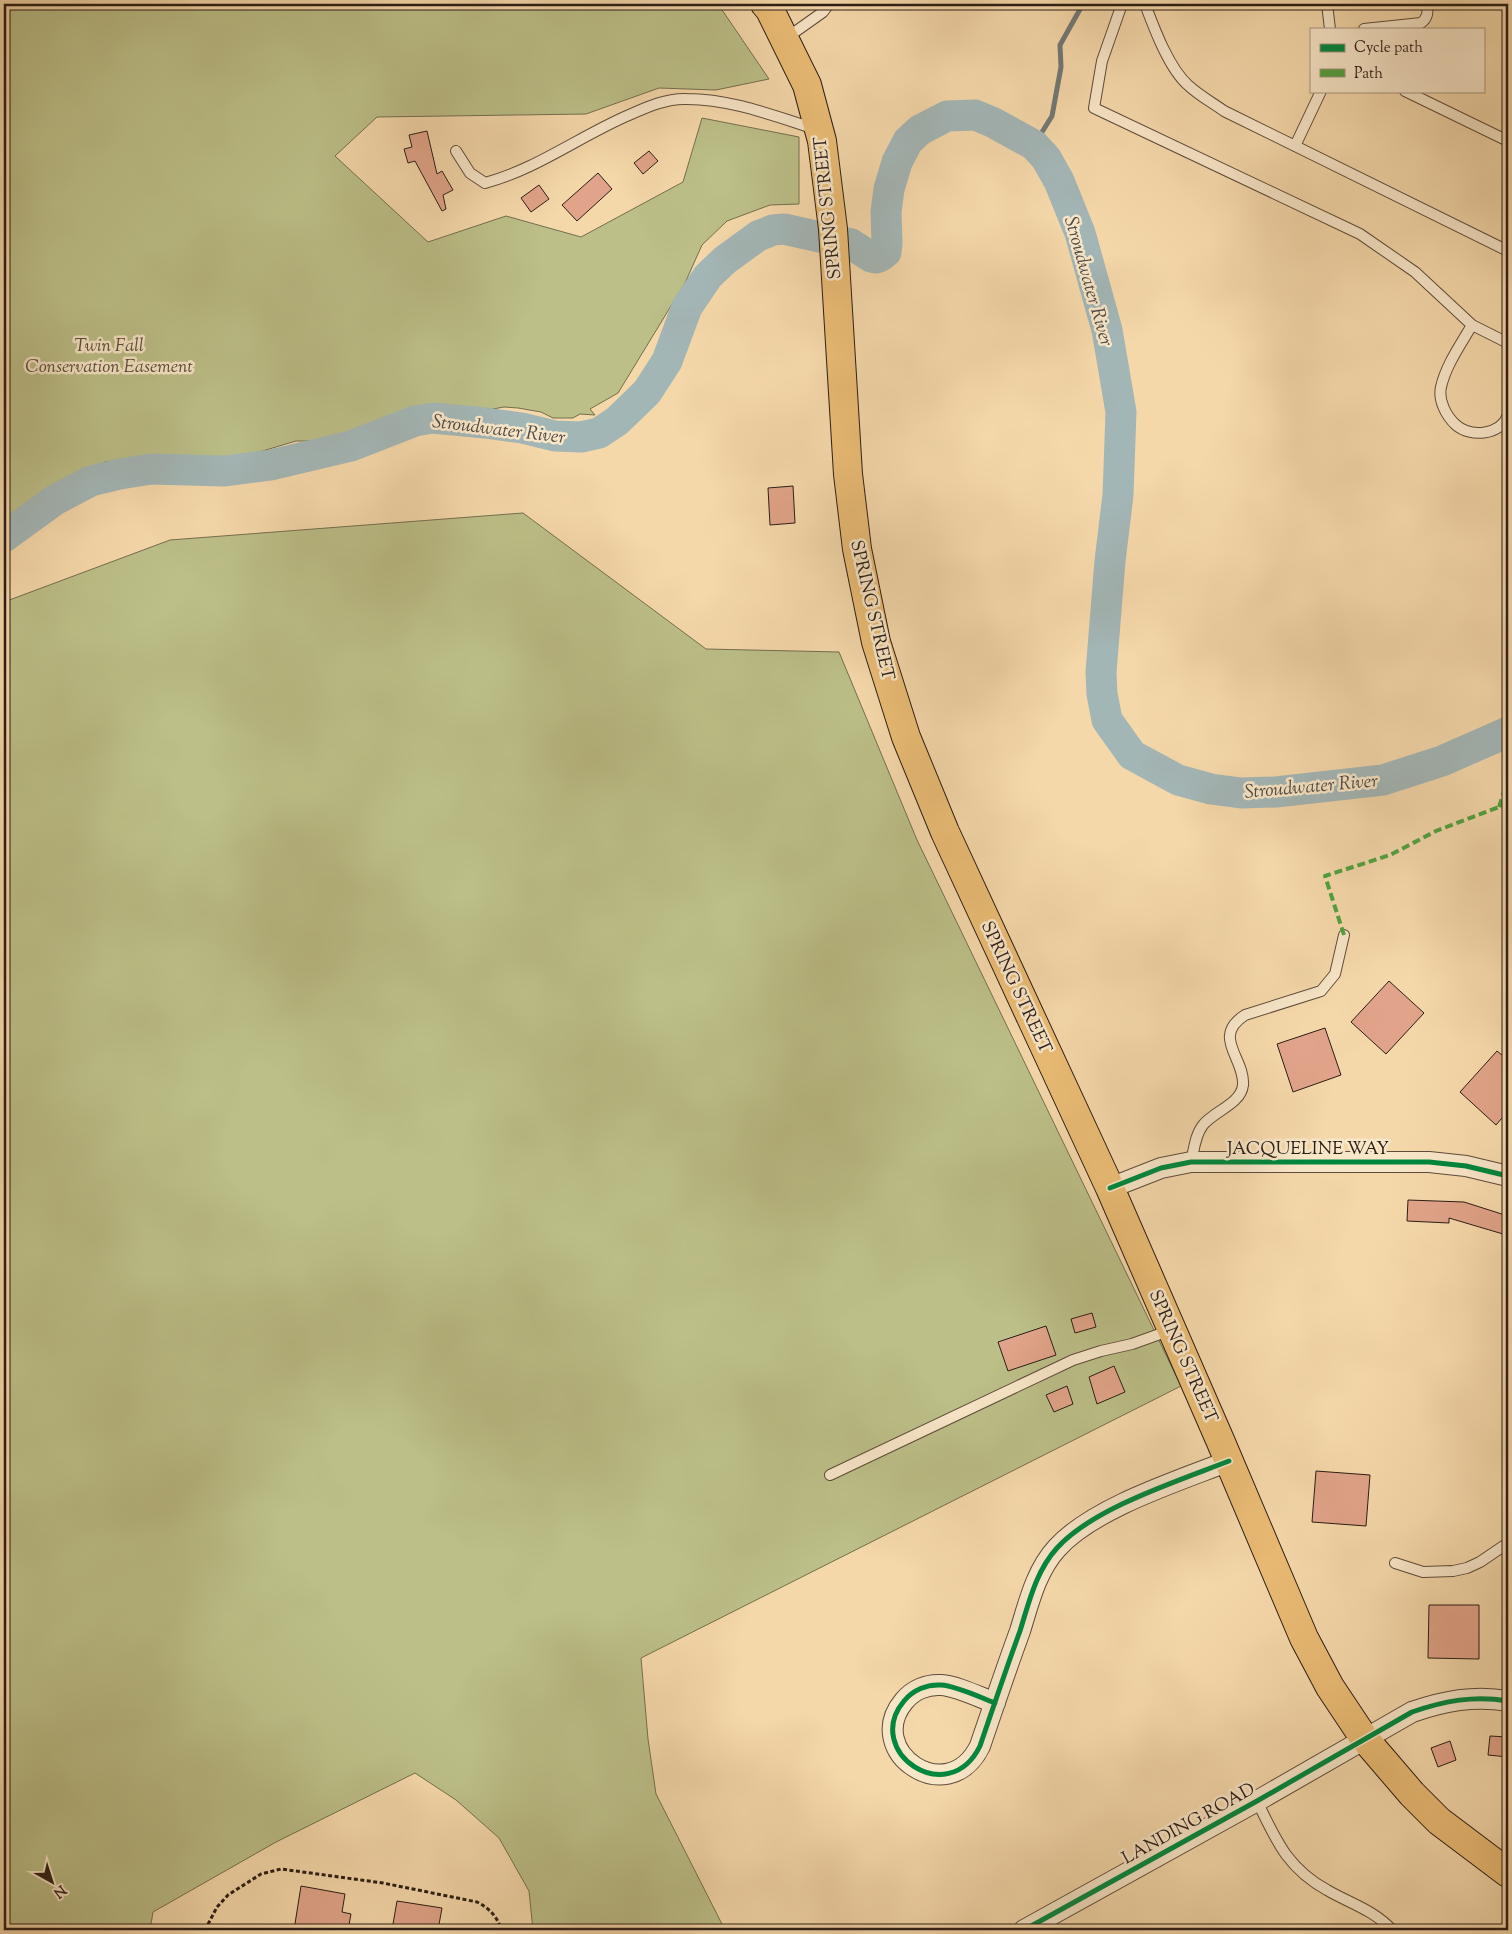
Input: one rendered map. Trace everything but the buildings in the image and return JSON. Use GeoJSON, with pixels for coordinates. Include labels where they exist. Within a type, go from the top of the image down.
{"type":"FeatureCollection","features":[{"type":"Feature","properties":{"kind":"main road","name":"SPRING STREET"},"geometry":{"type":"LineString","coordinates":[[765,4],[785,39],[807,85],[819,130],[829,186],[833,229],[848,474],[857,549],[876,642],[906,737],[945,832],[1110,1188],[1304,1638],[1330,1686],[1364,1738],[1412,1794],[1439,1821],[1508,1873]]}},
{"type":"Feature","properties":{"kind":"street","name":"JACQUELINE WAY"},"geometry":{"type":"LineString","coordinates":[[1110,1188],[1161,1168],[1191,1162],[1429,1162],[1457,1165],[1508,1176]]}},
{"type":"Feature","properties":{"kind":"street"},"geometry":{"type":"LineString","coordinates":[[995,1702],[946,1685],[932,1685],[918,1689],[906,1698],[895,1717],[893,1732],[896,1747],[904,1760],[923,1772],[938,1775],[954,1772],[967,1765],[977,1753],[995,1702],[1039,1576],[1056,1548],[1076,1531],[1098,1517],[1151,1491],[1229,1461]]}},
{"type":"Feature","properties":{"kind":"street","name":"LANDING ROAD"},"geometry":{"type":"LineString","coordinates":[[1024,1930],[1257,1801],[1412,1712],[1434,1704],[1457,1699],[1474,1698],[1508,1701]]}},
{"type":"Feature","properties":{"kind":"lane"},"geometry":{"type":"LineString","coordinates":[[785,39],[823,12],[829,4]]}},
{"type":"Feature","properties":{"kind":"lane"},"geometry":{"type":"LineString","coordinates":[[1122,4],[1102,60],[1094,108],[1360,234],[1415,272],[1472,325],[1508,344]]}},
{"type":"Feature","properties":{"kind":"lane"},"geometry":{"type":"LineString","coordinates":[[1145,4],[1169,60],[1188,85],[1224,111],[1508,251]]}},
{"type":"Feature","properties":{"kind":"lane"},"geometry":{"type":"LineString","coordinates":[[1327,4],[1330,28]]}},
{"type":"Feature","properties":{"kind":"lane"},"geometry":{"type":"LineString","coordinates":[[1374,28],[1421,23],[1426,20],[1428,15],[1427,4]]}},
{"type":"Feature","properties":{"kind":"lane"},"geometry":{"type":"LineString","coordinates":[[1295,146],[1321,92]]}},
{"type":"Feature","properties":{"kind":"lane"},"geometry":{"type":"LineString","coordinates":[[1407,92],[1508,141]]}},
{"type":"Feature","properties":{"kind":"lane"},"geometry":{"type":"LineString","coordinates":[[456,152],[470,173],[486,183],[528,168],[605,125],[666,101],[686,98],[714,101],[754,110],[819,130]]}},
{"type":"Feature","properties":{"kind":"lane"},"geometry":{"type":"LineString","coordinates":[[1472,325],[1453,358],[1441,388],[1442,406],[1456,425],[1472,432],[1493,432],[1506,422],[1508,415]]}},
{"type":"Feature","properties":{"kind":"lane"},"geometry":{"type":"LineString","coordinates":[[1191,1162],[1202,1126],[1213,1114],[1236,1099],[1243,1084],[1230,1043],[1232,1027],[1245,1015],[1321,991],[1335,974],[1344,935]]}},
{"type":"Feature","properties":{"kind":"lane"},"geometry":{"type":"LineString","coordinates":[[830,1475],[1073,1360],[1132,1344],[1172,1329]]}},
{"type":"Feature","properties":{"kind":"lane"},"geometry":{"type":"LineString","coordinates":[[1395,1563],[1423,1572],[1453,1572],[1480,1562],[1508,1542]]}},
{"type":"Feature","properties":{"kind":"lane"},"geometry":{"type":"LineString","coordinates":[[1257,1801],[1274,1836],[1290,1862],[1304,1875],[1325,1889],[1372,1913],[1392,1930]]}},
{"type":"Feature","properties":{"kind":"path"},"geometry":{"type":"LineString","coordinates":[[205,1930],[217,1907],[228,1895],[261,1874],[281,1869],[383,1883],[477,1902],[487,1907],[499,1923],[501,1930]]}},
{"type":"Feature","properties":{"kind":"green space","name":"Twin Fall Conservation Easement"},"geometry":{"type":"Polygon","coordinates":[[[4,4],[718,4],[769,79],[716,90],[659,88],[586,114],[377,117],[335,156],[428,242],[506,216],[581,237],[683,182],[702,118],[799,137],[799,204],[770,205],[727,221],[702,245],[685,283],[618,393],[590,409],[595,415],[580,414],[573,418],[553,418],[541,412],[518,408],[504,407],[476,412],[425,407],[397,418],[378,438],[371,441],[358,441],[355,448],[351,450],[332,448],[318,441],[296,441],[249,455],[205,461],[172,458],[105,462],[81,472],[50,495],[16,525],[4,528],[4,4]]]}},
{"type":"Feature","properties":{"kind":"green space"},"geometry":{"type":"Polygon","coordinates":[[[523,513],[706,649],[839,652],[917,840],[1181,1386],[641,1658],[648,1739],[656,1794],[725,1930],[533,1930],[529,1891],[499,1838],[456,1800],[415,1773],[276,1842],[153,1912],[150,1930],[4,1930],[4,602],[170,540],[523,513]]]}},
{"type":"Feature","properties":{"kind":"waterway"},"geometry":{"type":"LineString","coordinates":[[1034,145],[1052,116],[1061,67],[1060,45],[1083,4]]}},
{"type":"Feature","properties":{"kind":"waterway","name":"Stroudwater River"},"geometry":{"type":"LineString","coordinates":[[4,537],[55,500],[91,481],[151,469],[225,471],[271,465],[351,446],[415,421],[433,418],[485,423],[522,428],[555,436],[581,437],[599,433],[617,421],[647,392],[667,361],[687,307],[708,276],[725,260],[758,236],[773,230],[784,229],[851,244],[871,257],[881,256],[886,252],[886,212],[889,189],[897,162],[908,141],[920,130],[947,116],[975,115],[1034,145],[1046,158],[1059,181],[1080,233],[1107,330],[1121,412],[1118,495],[1110,561],[1101,672],[1102,694],[1107,720],[1132,755],[1178,780],[1211,789],[1241,793],[1276,792],[1383,780],[1442,761],[1508,732]]}},
{"type":"Feature","properties":{"kind":"marked path"},"geometry":{"type":"LineString","coordinates":[[1499,807],[1506,786],[1508,786]]}},
{"type":"Feature","properties":{"kind":"marked path"},"geometry":{"type":"LineString","coordinates":[[1344,935],[1325,876],[1390,855],[1436,831],[1499,807],[1508,806]]}},
{"type":"Feature","properties":{"kind":"cycle path"},"geometry":{"type":"LineString","coordinates":[[1110,1188],[1161,1168],[1191,1162],[1429,1162],[1466,1166],[1508,1176]]}},
{"type":"Feature","properties":{"kind":"cycle path"},"geometry":{"type":"LineString","coordinates":[[995,1703],[947,1686],[936,1685],[916,1691],[904,1701],[894,1720],[894,1738],[901,1754],[914,1767],[931,1774],[949,1773],[966,1765],[980,1746],[1000,1689],[1020,1631],[1030,1598],[1038,1577],[1057,1548],[1092,1520],[1114,1508],[1229,1461]]}},
{"type":"Feature","properties":{"kind":"cycle path"},"geometry":{"type":"LineString","coordinates":[[1024,1930],[1257,1801],[1412,1712],[1459,1700],[1495,1699],[1508,1701]]}}]}
